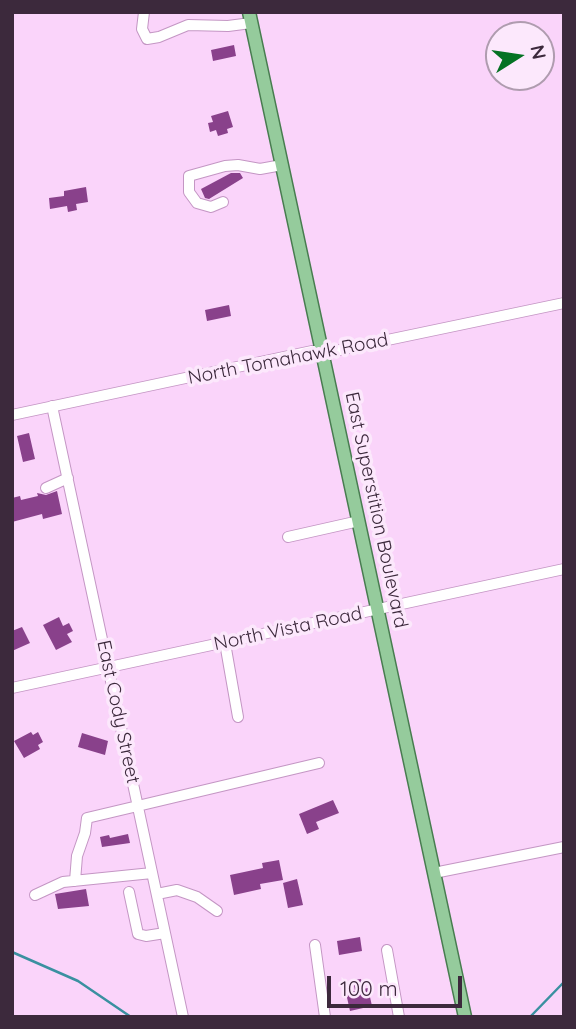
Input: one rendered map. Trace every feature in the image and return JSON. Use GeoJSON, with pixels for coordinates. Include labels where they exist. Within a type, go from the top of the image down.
{"type":"FeatureCollection","features":[{"type":"Feature","properties":{"kind":"main road","name":"East Superstition Boulevard"},"geometry":{"type":"LineString","coordinates":[[250,18],[434,873],[462,1016]]}},
{"type":"Feature","properties":{"kind":"street"},"geometry":{"type":"LineString","coordinates":[[144,12],[142,29],[147,39],[188,25],[228,26],[250,18]]}},
{"type":"Feature","properties":{"kind":"street"},"geometry":{"type":"LineString","coordinates":[[223,202],[211,207],[197,203],[189,192],[189,176],[225,166],[238,165],[260,169],[282,165]]}},
{"type":"Feature","properties":{"kind":"street","name":"North Tomahawk Road"},"geometry":{"type":"LineString","coordinates":[[12,415],[312,351],[323,353],[564,303]]}},
{"type":"Feature","properties":{"kind":"street","name":"East Cody Street"},"geometry":{"type":"LineString","coordinates":[[52,406],[183,1017]]}},
{"type":"Feature","properties":{"kind":"street"},"geometry":{"type":"LineString","coordinates":[[46,488],[68,478]]}},
{"type":"Feature","properties":{"kind":"street"},"geometry":{"type":"LineString","coordinates":[[288,537],[359,521]]}},
{"type":"Feature","properties":{"kind":"street","name":"North Vista Road"},"geometry":{"type":"LineString","coordinates":[[12,688],[564,569]]}},
{"type":"Feature","properties":{"kind":"street"},"geometry":{"type":"LineString","coordinates":[[225,643],[238,716]]}},
{"type":"Feature","properties":{"kind":"street"},"geometry":{"type":"LineString","coordinates":[[75,881],[77,856],[87,818],[319,763]]}},
{"type":"Feature","properties":{"kind":"street"},"geometry":{"type":"LineString","coordinates":[[434,873],[564,847]]}},
{"type":"Feature","properties":{"kind":"street"},"geometry":{"type":"LineString","coordinates":[[36,895],[63,881],[152,873]]}},
{"type":"Feature","properties":{"kind":"street"},"geometry":{"type":"LineString","coordinates":[[157,894],[177,890],[197,897],[217,911]]}},
{"type":"Feature","properties":{"kind":"street"},"geometry":{"type":"LineString","coordinates":[[129,892],[138,934],[146,936],[165,933]]}},
{"type":"Feature","properties":{"kind":"street"},"geometry":{"type":"LineString","coordinates":[[315,945],[325,1017]]}},
{"type":"Feature","properties":{"kind":"street"},"geometry":{"type":"LineString","coordinates":[[387,950],[400,1017]]}},
{"type":"Feature","properties":{"kind":"building"},"geometry":{"type":"Polygon","coordinates":[[[234,45],[236,56],[213,61],[211,50],[234,45]]]}},
{"type":"Feature","properties":{"kind":"building"},"geometry":{"type":"Polygon","coordinates":[[[228,111],[233,127],[227,129],[228,133],[218,136],[216,130],[210,132],[208,123],[213,122],[211,116],[228,111]]]}},
{"type":"Feature","properties":{"kind":"building"},"geometry":{"type":"Polygon","coordinates":[[[231,173],[240,173],[243,178],[209,199],[205,198],[201,189],[231,173]]]}},
{"type":"Feature","properties":{"kind":"building"},"geometry":{"type":"Polygon","coordinates":[[[86,187],[88,202],[76,204],[77,210],[68,212],[67,206],[50,209],[49,198],[64,196],[64,191],[86,187]]]}},
{"type":"Feature","properties":{"kind":"building"},"geometry":{"type":"Polygon","coordinates":[[[229,305],[231,316],[207,321],[205,310],[229,305]]]}},
{"type":"Feature","properties":{"kind":"building"},"geometry":{"type":"Polygon","coordinates":[[[29,433],[35,459],[23,462],[17,436],[29,433]]]}},
{"type":"Feature","properties":{"kind":"building"},"geometry":{"type":"Polygon","coordinates":[[[57,491],[62,514],[43,519],[42,514],[12,522],[12,498],[20,496],[21,500],[38,496],[37,493],[46,495],[57,491]]]}},
{"type":"Feature","properties":{"kind":"building"},"geometry":{"type":"Polygon","coordinates":[[[59,617],[63,626],[69,623],[73,631],[67,634],[72,642],[56,650],[43,625],[59,617]]]}},
{"type":"Feature","properties":{"kind":"building"},"geometry":{"type":"Polygon","coordinates":[[[22,627],[30,643],[12,651],[12,631],[22,627]]]}},
{"type":"Feature","properties":{"kind":"building"},"geometry":{"type":"Polygon","coordinates":[[[31,732],[33,735],[38,732],[43,742],[38,745],[40,749],[24,758],[14,741],[31,732]]]}},
{"type":"Feature","properties":{"kind":"building"},"geometry":{"type":"Polygon","coordinates":[[[82,733],[108,741],[105,755],[78,747],[82,733]]]}},
{"type":"Feature","properties":{"kind":"building"},"geometry":{"type":"Polygon","coordinates":[[[333,800],[339,813],[316,822],[319,829],[307,834],[299,814],[333,800]]]}},
{"type":"Feature","properties":{"kind":"building"},"geometry":{"type":"Polygon","coordinates":[[[128,834],[130,843],[102,847],[100,837],[128,834]]]}},
{"type":"Feature","properties":{"kind":"building"},"geometry":{"type":"Polygon","coordinates":[[[279,860],[283,880],[260,884],[261,889],[234,895],[230,875],[263,868],[262,863],[279,860]]]}},
{"type":"Feature","properties":{"kind":"building"},"geometry":{"type":"Polygon","coordinates":[[[297,879],[303,905],[288,908],[283,883],[297,879]]]}},
{"type":"Feature","properties":{"kind":"building"},"geometry":{"type":"Polygon","coordinates":[[[86,889],[89,906],[58,909],[55,894],[86,889]]]}},
{"type":"Feature","properties":{"kind":"building"},"geometry":{"type":"Polygon","coordinates":[[[360,937],[362,951],[339,955],[337,941],[360,937]]]}},
{"type":"Feature","properties":{"kind":"building"},"geometry":{"type":"Polygon","coordinates":[[[361,979],[363,989],[368,988],[372,1006],[350,1011],[346,993],[355,991],[353,980],[361,979]]]}},
{"type":"Feature","properties":{"kind":"waterway"},"geometry":{"type":"LineString","coordinates":[[12,952],[78,981],[131,1017]]}},
{"type":"Feature","properties":{"kind":"waterway"},"geometry":{"type":"LineString","coordinates":[[530,1017],[564,982]]}}]}
